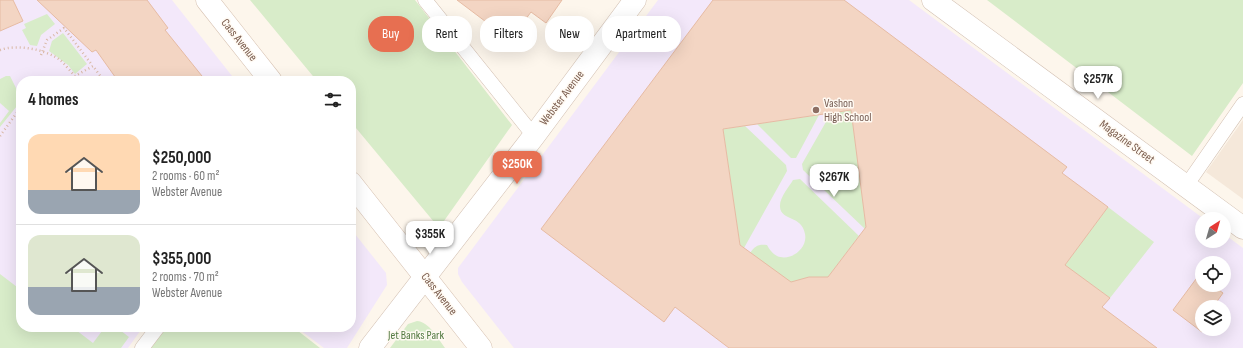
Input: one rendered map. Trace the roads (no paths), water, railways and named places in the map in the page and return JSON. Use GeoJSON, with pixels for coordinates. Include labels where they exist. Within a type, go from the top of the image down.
{"type":"FeatureCollection","features":[{"type":"Feature","properties":{"kind":"street","name":"Cass Avenue"},"geometry":{"type":"LineString","coordinates":[[207,0],[267,76]]}},
{"type":"Feature","properties":{"kind":"street","name":"Webster Avenue"},"geometry":{"type":"LineString","coordinates":[[370,348],[424,276],[534,136],[635,0]]}},
{"type":"Feature","properties":{"kind":"street","name":"Magazine Street"},"geometry":{"type":"LineString","coordinates":[[933,0],[1243,228]]}},
{"type":"Feature","properties":{"kind":"street","name":"Cass Avenue"},"geometry":{"type":"LineString","coordinates":[[356,189],[481,348]]}},
{"type":"Feature","properties":{"kind":"lane"},"geometry":{"type":"LineString","coordinates":[[425,0],[534,136]]}},
{"type":"Feature","properties":{"kind":"lane"},"geometry":{"type":"LineString","coordinates":[[1186,186],[1243,104]]}},
{"type":"Feature","properties":{"kind":"lane"},"geometry":{"type":"LineString","coordinates":[[142,348],[154,332]]}},
{"type":"Feature","properties":{"kind":"place","name":"Vashon High School"},"geometry":{"type":"Point","coordinates":[816,110]}},
{"type":"Feature","properties":{"kind":"park label","name":"Jet Banks Park"},"geometry":{"type":"Point","coordinates":[416,335]}}]}
